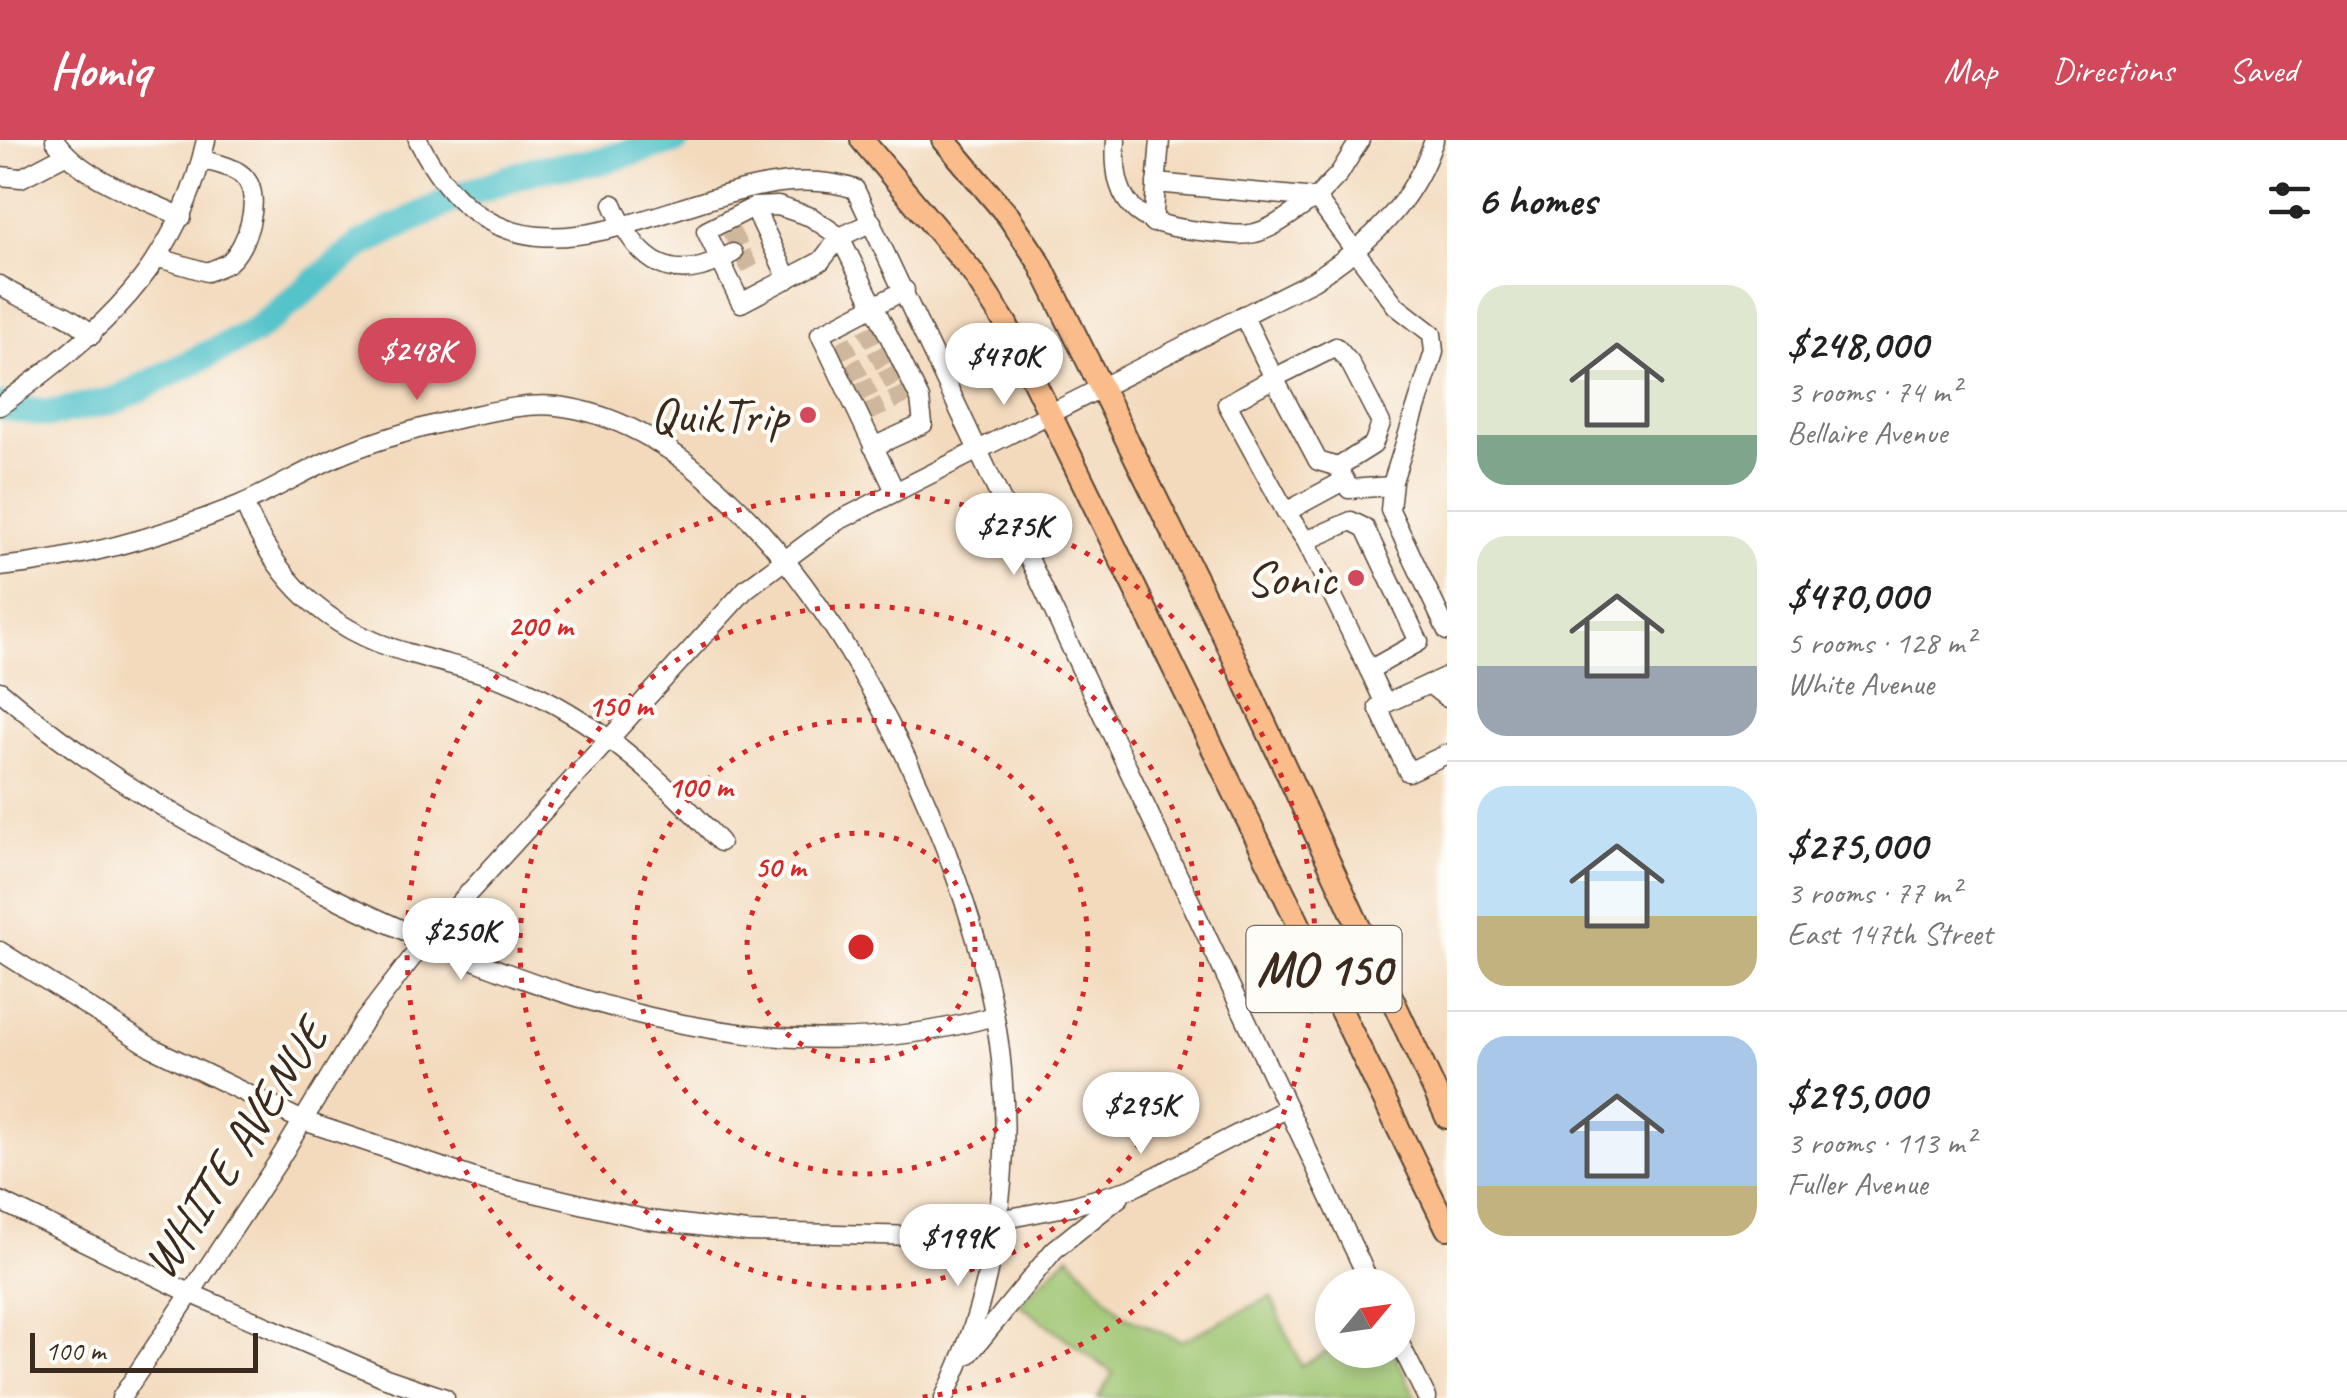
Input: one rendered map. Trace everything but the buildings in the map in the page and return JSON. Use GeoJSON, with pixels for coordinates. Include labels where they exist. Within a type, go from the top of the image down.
{"type":"FeatureCollection","features":[{"type":"Feature","properties":{"kind":"main road","name":"MO 150"},"geometry":{"type":"LineString","coordinates":[[862,140],[973,274],[1006,324],[1447,1228]]}},
{"type":"Feature","properties":{"kind":"main road","name":"MO 150"},"geometry":{"type":"LineString","coordinates":[[944,140],[1009,217],[1039,262],[1102,385],[1447,1117]]}},
{"type":"Feature","properties":{"kind":"street"},"geometry":{"type":"LineString","coordinates":[[0,406],[92,335],[159,258],[196,188],[206,140]]}},
{"type":"Feature","properties":{"kind":"street"},"geometry":{"type":"LineString","coordinates":[[418,140],[440,179],[483,214],[515,225],[548,224],[605,206],[655,262],[675,271],[695,272],[729,262]]}},
{"type":"Feature","properties":{"kind":"street"},"geometry":{"type":"LineString","coordinates":[[1116,140],[1114,174],[1142,219],[1257,233],[1316,198],[1339,174],[1360,140]]}},
{"type":"Feature","properties":{"kind":"street"},"geometry":{"type":"LineString","coordinates":[[1153,223],[1160,140]]}},
{"type":"Feature","properties":{"kind":"street","name":"WHITE AVENUE"},"geometry":{"type":"LineString","coordinates":[[121,1398],[363,1022],[424,942],[746,589],[836,522],[1314,280],[1355,254],[1388,222],[1410,191],[1434,140]]}},
{"type":"Feature","properties":{"kind":"street"},"geometry":{"type":"LineString","coordinates":[[0,176],[20,178],[60,147],[90,172],[182,217]]}},
{"type":"Feature","properties":{"kind":"street"},"geometry":{"type":"LineString","coordinates":[[159,258],[207,272],[231,261],[248,226],[254,202],[246,179],[202,160]]}},
{"type":"Feature","properties":{"kind":"street"},"geometry":{"type":"LineString","coordinates":[[802,162],[836,174],[855,189],[872,222],[1363,1268]]}},
{"type":"Feature","properties":{"kind":"street"},"geometry":{"type":"LineString","coordinates":[[1156,182],[1316,198],[1396,306],[1426,327],[1434,342],[1392,486],[1394,522],[1447,631]]}},
{"type":"Feature","properties":{"kind":"street"},"geometry":{"type":"LineString","coordinates":[[872,222],[840,237],[821,261],[741,303],[729,262],[706,230],[754,207],[795,210],[840,237],[874,305],[881,330],[923,424],[873,446]]}},
{"type":"Feature","properties":{"kind":"street"},"geometry":{"type":"LineString","coordinates":[[754,207],[762,246],[788,279]]}},
{"type":"Feature","properties":{"kind":"street"},"geometry":{"type":"LineString","coordinates":[[0,285],[14,296],[50,305],[92,335]]}},
{"type":"Feature","properties":{"kind":"street"},"geometry":{"type":"LineString","coordinates":[[895,491],[854,395],[820,334],[904,290]]}},
{"type":"Feature","properties":{"kind":"street"},"geometry":{"type":"LineString","coordinates":[[1242,315],[1318,461],[1341,474],[1350,489],[1392,486]]}},
{"type":"Feature","properties":{"kind":"street"},"geometry":{"type":"LineString","coordinates":[[1286,512],[1341,474],[1373,445],[1381,423],[1350,363],[1336,347],[1228,404],[1286,512],[1306,541],[1385,704]]}},
{"type":"Feature","properties":{"kind":"street"},"geometry":{"type":"LineString","coordinates":[[0,567],[98,552],[169,532],[244,503],[341,455],[407,430],[507,408],[555,406],[603,416],[712,479],[783,558],[862,680],[924,798],[983,960],[1004,1101],[998,1219],[977,1311],[944,1398]]}},
{"type":"Feature","properties":{"kind":"street"},"geometry":{"type":"LineString","coordinates":[[244,503],[277,568],[324,616],[400,651],[525,688],[610,738],[666,783],[720,842]]}},
{"type":"Feature","properties":{"kind":"street"},"geometry":{"type":"LineString","coordinates":[[1306,541],[1351,521],[1368,534],[1419,642],[1368,670]]}},
{"type":"Feature","properties":{"kind":"street"},"geometry":{"type":"LineString","coordinates":[[1368,534],[1394,522]]}},
{"type":"Feature","properties":{"kind":"street"},"geometry":{"type":"LineString","coordinates":[[1408,620],[1434,606]]}},
{"type":"Feature","properties":{"kind":"street"},"geometry":{"type":"LineString","coordinates":[[1447,698],[1438,680],[1378,707],[1408,772],[1447,754]]}},
{"type":"Feature","properties":{"kind":"street"},"geometry":{"type":"LineString","coordinates":[[0,691],[84,758],[155,805],[424,942],[568,996],[731,1032],[866,1039],[933,1034],[994,1016]]}},
{"type":"Feature","properties":{"kind":"street"},"geometry":{"type":"LineString","coordinates":[[0,952],[151,1048],[300,1120],[483,1182],[650,1220],[747,1232],[921,1236],[1074,1205],[1130,1189],[1288,1108]]}},
{"type":"Feature","properties":{"kind":"street"},"geometry":{"type":"LineString","coordinates":[[957,1370],[1054,1250],[1130,1189]]}},
{"type":"Feature","properties":{"kind":"street"},"geometry":{"type":"LineString","coordinates":[[0,1201],[190,1294],[386,1378],[446,1398]]}},
{"type":"Feature","properties":{"kind":"street"},"geometry":{"type":"LineString","coordinates":[[1412,1368],[1427,1398]]}},
{"type":"Feature","properties":{"kind":"green space"},"geometry":{"type":"Polygon","coordinates":[[[1069,1255],[1124,1316],[1181,1341],[1271,1297],[1301,1366],[1315,1358],[1315,1368],[1402,1368],[1416,1398],[1098,1398],[1113,1373],[1019,1304],[1069,1255]]]}},
{"type":"Feature","properties":{"kind":"waterway"},"geometry":{"type":"LineString","coordinates":[[0,406],[49,414],[116,400],[255,331],[362,244],[455,198],[533,170],[600,161],[676,140]]}},
{"type":"Feature","properties":{"kind":"tunnel"},"geometry":{"type":"LineString","coordinates":[[727,243],[746,233]]}},
{"type":"Feature","properties":{"kind":"tunnel"},"geometry":{"type":"LineString","coordinates":[[738,265],[756,255]]}},
{"type":"Feature","properties":{"kind":"tunnel"},"geometry":{"type":"LineString","coordinates":[[838,352],[876,333]]}},
{"type":"Feature","properties":{"kind":"tunnel"},"geometry":{"type":"LineString","coordinates":[[848,374],[886,354]]}},
{"type":"Feature","properties":{"kind":"tunnel"},"geometry":{"type":"LineString","coordinates":[[858,393],[896,374]]}},
{"type":"Feature","properties":{"kind":"tunnel"},"geometry":{"type":"LineString","coordinates":[[867,413],[906,394]]}},
{"type":"Feature","properties":{"kind":"place","name":"QuikTrip"},"geometry":{"type":"Point","coordinates":[808,415]}},
{"type":"Feature","properties":{"kind":"place","name":"Sonic"},"geometry":{"type":"Point","coordinates":[1356,578]}}]}
